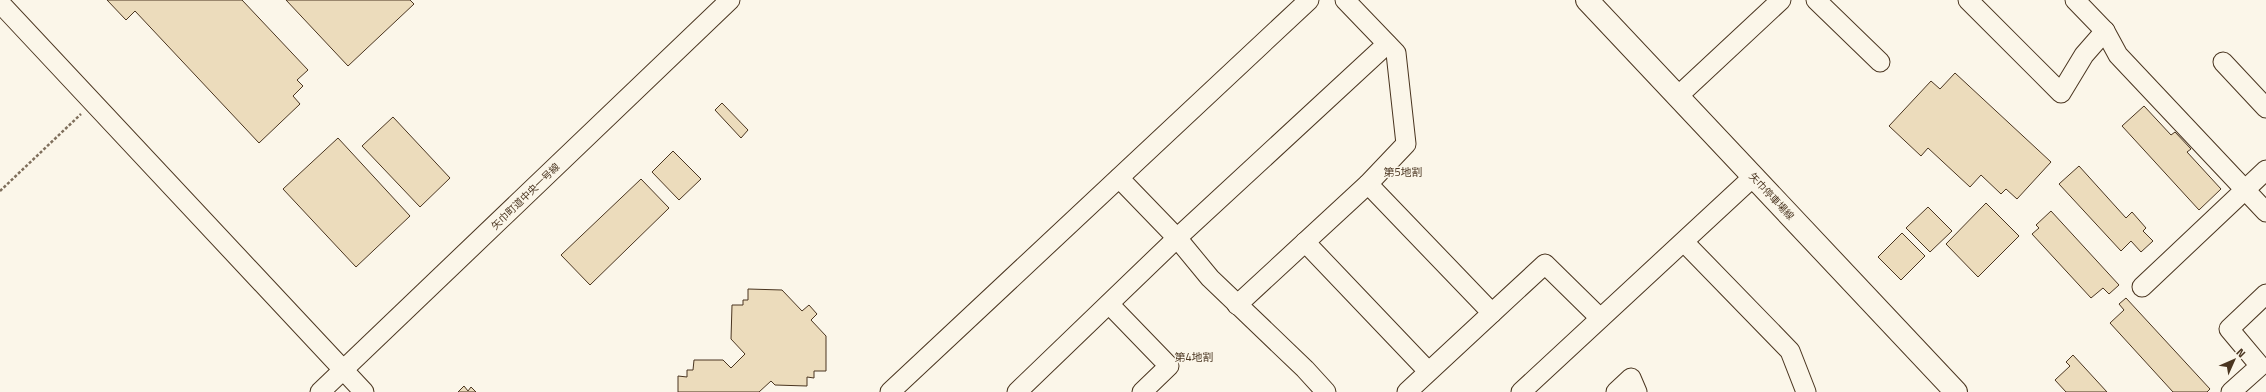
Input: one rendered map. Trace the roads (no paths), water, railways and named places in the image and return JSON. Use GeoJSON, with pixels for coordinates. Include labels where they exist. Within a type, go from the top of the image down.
{"type":"FeatureCollection","features":[{"type":"Feature","properties":{"kind":"main road","name":"矢巾停車場線"},"geometry":{"type":"LineString","coordinates":[[1587,0],[1956,392]]}},
{"type":"Feature","properties":{"kind":"street","name":"矢巾町道中央一号線"},"geometry":{"type":"LineString","coordinates":[[320,392],[730,0]]}},
{"type":"Feature","properties":{"kind":"street"},"geometry":{"type":"LineString","coordinates":[[890,392],[1309,0]]}},
{"type":"Feature","properties":{"kind":"street"},"geometry":{"type":"LineString","coordinates":[[1237,305],[1368,184],[1406,144],[1396,53],[1345,0]]}},
{"type":"Feature","properties":{"kind":"street"},"geometry":{"type":"LineString","coordinates":[[1678,96],[1781,0]]}},
{"type":"Feature","properties":{"kind":"street"},"geometry":{"type":"LineString","coordinates":[[1816,0],[1880,62]]}},
{"type":"Feature","properties":{"kind":"street"},"geometry":{"type":"LineString","coordinates":[[1968,0],[2061,93],[2084,56],[2105,31]]}},
{"type":"Feature","properties":{"kind":"street"},"geometry":{"type":"LineString","coordinates":[[2075,0],[2105,31],[2118,55],[2266,212]]}},
{"type":"Feature","properties":{"kind":"street"},"geometry":{"type":"LineString","coordinates":[[0,3],[364,392]]}},
{"type":"Feature","properties":{"kind":"street"},"geometry":{"type":"LineString","coordinates":[[1017,392],[1177,238],[1387,44]]}},
{"type":"Feature","properties":{"kind":"street"},"geometry":{"type":"LineString","coordinates":[[2223,62],[2266,108]]}},
{"type":"Feature","properties":{"kind":"street"},"geometry":{"type":"LineString","coordinates":[[2142,287],[2266,170]]}},
{"type":"Feature","properties":{"kind":"street"},"geometry":{"type":"LineString","coordinates":[[1520,392],[1753,177]]}},
{"type":"Feature","properties":{"kind":"street"},"geometry":{"type":"LineString","coordinates":[[1118,178],[1177,238],[1210,278],[1326,392]]}},
{"type":"Feature","properties":{"kind":"street"},"geometry":{"type":"LineString","coordinates":[[1368,184],[1492,313]]}},
{"type":"Feature","properties":{"kind":"street"},"geometry":{"type":"LineString","coordinates":[[1305,242],[1428,371]]}},
{"type":"Feature","properties":{"kind":"street"},"geometry":{"type":"LineString","coordinates":[[1684,242],[1790,351],[1806,392]]}},
{"type":"Feature","properties":{"kind":"street"},"geometry":{"type":"LineString","coordinates":[[1407,392],[1544,264],[1600,318]]}},
{"type":"Feature","properties":{"kind":"street"},"geometry":{"type":"LineString","coordinates":[[2231,392],[2260,366],[2229,329],[2266,294]]}},
{"type":"Feature","properties":{"kind":"street"},"geometry":{"type":"LineString","coordinates":[[1109,304],[1169,366],[1142,392]]}},
{"type":"Feature","properties":{"kind":"street"},"geometry":{"type":"LineString","coordinates":[[1616,392],[1631,378],[1637,392]]}},
{"type":"Feature","properties":{"kind":"district","name":"第5地割"},"geometry":{"type":"Point","coordinates":[1403,172]}},
{"type":"Feature","properties":{"kind":"district","name":"第4地割"},"geometry":{"type":"Point","coordinates":[1194,357]}}]}
